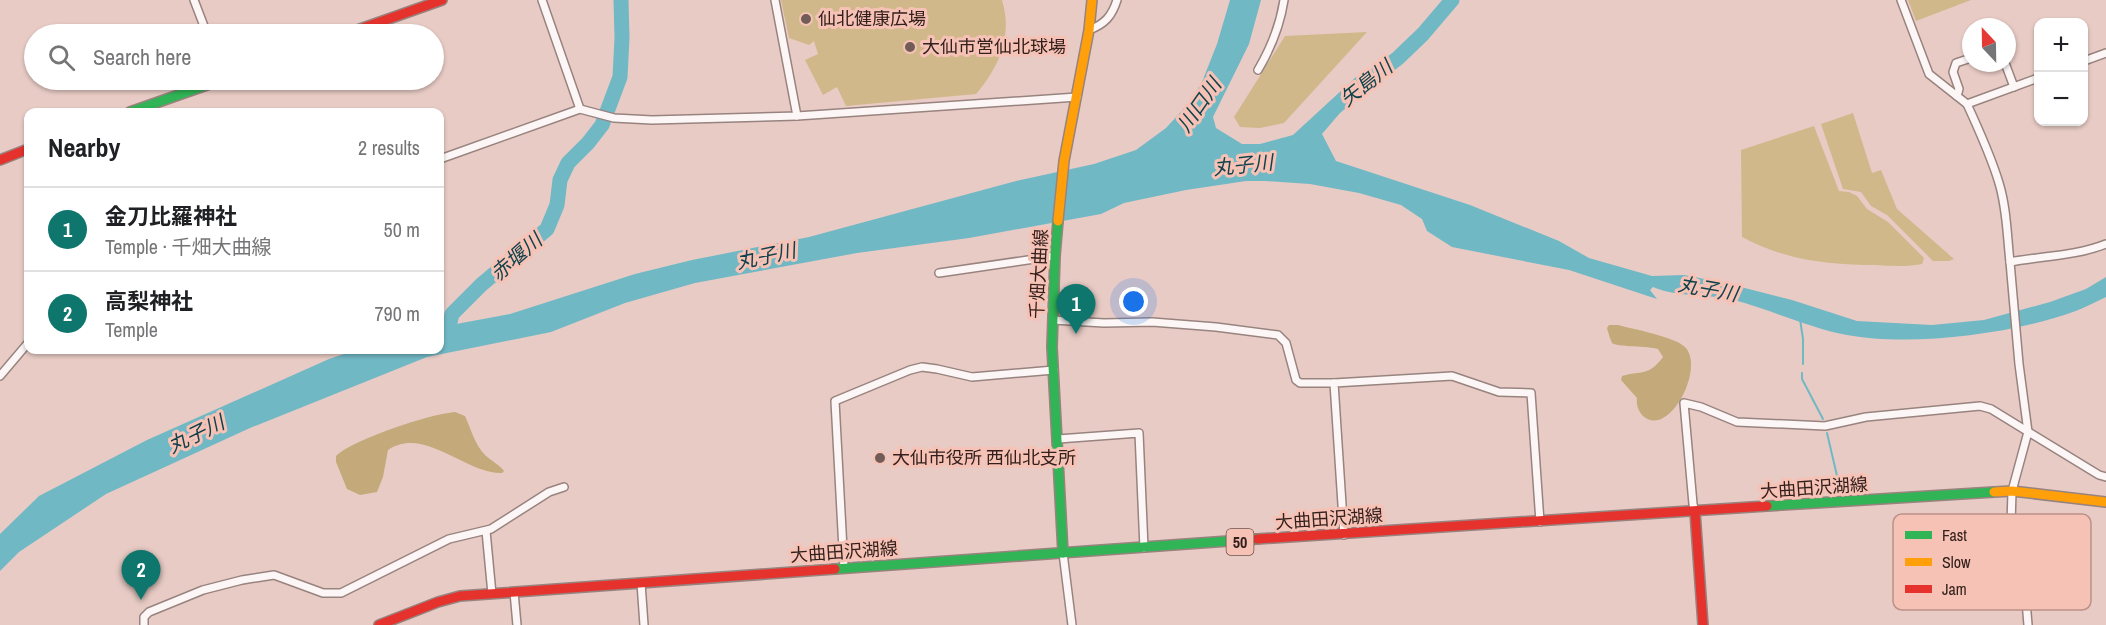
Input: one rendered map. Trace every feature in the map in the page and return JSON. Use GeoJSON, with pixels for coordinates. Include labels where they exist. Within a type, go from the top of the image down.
{"type":"FeatureCollection","features":[{"type":"Feature","properties":{"kind":"main road"},"geometry":{"type":"LineString","coordinates":[[374,24],[442,0]]}},
{"type":"Feature","properties":{"kind":"main road","name":"千畑大曲線"},"geometry":{"type":"LineString","coordinates":[[1063,553],[1052,347],[1055,256],[1064,161],[1089,30],[1092,0]]}},
{"type":"Feature","properties":{"kind":"main road"},"geometry":{"type":"LineString","coordinates":[[141,108],[193,90]]}},
{"type":"Feature","properties":{"kind":"main road"},"geometry":{"type":"LineString","coordinates":[[0,160],[24,151]]}},
{"type":"Feature","properties":{"kind":"main road","name":"大曲田沢湖線"},"geometry":{"type":"LineString","coordinates":[[380,625],[438,602],[460,596],[844,568],[1344,535],[1459,525],[1540,522],[2012,491],[2106,502]]}},
{"type":"Feature","properties":{"kind":"main road"},"geometry":{"type":"LineString","coordinates":[[1695,512],[1703,625]]}},
{"type":"Feature","properties":{"kind":"street"},"geometry":{"type":"LineString","coordinates":[[194,0],[203,24]]}},
{"type":"Feature","properties":{"kind":"street"},"geometry":{"type":"LineString","coordinates":[[542,0],[580,109]]}},
{"type":"Feature","properties":{"kind":"street"},"geometry":{"type":"LineString","coordinates":[[775,0],[797,116]]}},
{"type":"Feature","properties":{"kind":"street"},"geometry":{"type":"LineString","coordinates":[[1089,30],[1108,19],[1114,12],[1117,0]]}},
{"type":"Feature","properties":{"kind":"street"},"geometry":{"type":"LineString","coordinates":[[1257,70],[1268,53],[1281,19],[1284,0]]}},
{"type":"Feature","properties":{"kind":"street"},"geometry":{"type":"LineString","coordinates":[[1901,0],[1929,74],[1967,104],[1981,133],[1999,184],[2005,209],[2028,432],[2012,491],[2011,514]]}},
{"type":"Feature","properties":{"kind":"street"},"geometry":{"type":"LineString","coordinates":[[2088,60],[2106,53]]}},
{"type":"Feature","properties":{"kind":"street"},"geometry":{"type":"LineString","coordinates":[[1957,96],[1959,89],[1953,72],[1956,63],[1962,61]]}},
{"type":"Feature","properties":{"kind":"street"},"geometry":{"type":"LineString","coordinates":[[2008,72],[2014,87]]}},
{"type":"Feature","properties":{"kind":"street"},"geometry":{"type":"LineString","coordinates":[[1967,104],[2034,80]]}},
{"type":"Feature","properties":{"kind":"street"},"geometry":{"type":"LineString","coordinates":[[444,158],[580,109],[614,118],[652,120],[797,116],[1077,97]]}},
{"type":"Feature","properties":{"kind":"street"},"geometry":{"type":"LineString","coordinates":[[2010,262],[2071,254],[2106,244]]}},
{"type":"Feature","properties":{"kind":"street"},"geometry":{"type":"LineString","coordinates":[[939,273],[1055,256]]}},
{"type":"Feature","properties":{"kind":"street"},"geometry":{"type":"LineString","coordinates":[[1053,320],[1104,323],[1152,322],[1278,335],[1286,343],[1296,380],[1300,384],[1452,375],[1499,392],[1531,393],[1540,522]]}},
{"type":"Feature","properties":{"kind":"street"},"geometry":{"type":"LineString","coordinates":[[0,376],[24,348]]}},
{"type":"Feature","properties":{"kind":"street"},"geometry":{"type":"LineString","coordinates":[[844,568],[834,401],[922,367],[972,377],[1054,370]]}},
{"type":"Feature","properties":{"kind":"street"},"geometry":{"type":"LineString","coordinates":[[1334,383],[1344,535]]}},
{"type":"Feature","properties":{"kind":"street"},"geometry":{"type":"LineString","coordinates":[[1695,512],[1684,403],[1701,407],[1737,422],[1825,426],[1866,417],[1980,406],[1991,409],[2099,476],[2106,477]]}},
{"type":"Feature","properties":{"kind":"street"},"geometry":{"type":"LineString","coordinates":[[1058,439],[1139,433],[1144,548]]}},
{"type":"Feature","properties":{"kind":"street"},"geometry":{"type":"LineString","coordinates":[[144,625],[144,617],[148,612],[203,590],[242,580],[274,575],[323,592],[340,593],[448,539],[486,531],[549,492],[564,487]]}},
{"type":"Feature","properties":{"kind":"street"},"geometry":{"type":"LineString","coordinates":[[486,531],[492,594]]}},
{"type":"Feature","properties":{"kind":"street"},"geometry":{"type":"LineString","coordinates":[[1063,553],[1072,625]]}},
{"type":"Feature","properties":{"kind":"street"},"geometry":{"type":"LineString","coordinates":[[641,583],[644,625]]}},
{"type":"Feature","properties":{"kind":"street"},"geometry":{"type":"LineString","coordinates":[[514,592],[517,625]]}},
{"type":"Feature","properties":{"kind":"street"},"geometry":{"type":"LineString","coordinates":[[2027,610],[2028,625]]}},
{"type":"Feature","properties":{"kind":"shaded area","name":"大仙市営仙北球場"},"geometry":{"type":"Polygon","coordinates":[[[781,0],[1002,0],[1005,13],[1005,38],[997,62],[976,94],[846,106],[837,87],[823,95],[805,60],[818,54],[814,41],[809,45],[789,38],[781,0]]]}},
{"type":"Feature","properties":{"kind":"shaded area"},"geometry":{"type":"Polygon","coordinates":[[[1908,0],[1971,0],[1916,21],[1908,0]]]}},
{"type":"Feature","properties":{"kind":"shaded area"},"geometry":{"type":"Polygon","coordinates":[[[1367,32],[1284,123],[1260,128],[1240,127],[1234,117],[1285,36],[1367,32]]]}},
{"type":"Feature","properties":{"kind":"shaded area"},"geometry":{"type":"Polygon","coordinates":[[[1853,113],[1872,173],[1881,170],[1897,209],[1954,259],[1933,261],[1887,215],[1871,206],[1861,192],[1843,189],[1821,124],[1853,113]]]}},
{"type":"Feature","properties":{"kind":"shaded area"},"geometry":{"type":"Polygon","coordinates":[[[1814,126],[1839,191],[1857,196],[1867,209],[1888,222],[1924,258],[1922,264],[1893,266],[1807,260],[1774,251],[1742,237],[1741,150],[1814,126]]]}},
{"type":"Feature","properties":{"kind":"shaded area"},"geometry":{"type":"Polygon","coordinates":[[[1609,325],[1618,325],[1653,334],[1680,343],[1685,347],[1690,357],[1691,370],[1687,385],[1673,410],[1663,418],[1652,420],[1642,415],[1637,398],[1621,380],[1622,376],[1653,368],[1663,357],[1658,349],[1612,343],[1607,328],[1609,325]]]}},
{"type":"Feature","properties":{"kind":"shaded area"},"geometry":{"type":"Polygon","coordinates":[[[455,412],[465,416],[478,447],[504,471],[502,473],[474,466],[430,447],[416,443],[401,444],[388,450],[383,477],[377,492],[360,495],[347,489],[336,462],[336,456],[345,449],[393,428],[428,417],[455,412]]]}},
{"type":"Feature","properties":{"kind":"water"},"geometry":{"type":"Polygon","coordinates":[[[1230,0],[1261,0],[1249,44],[1213,117],[1216,128],[1242,144],[1260,144],[1293,135],[1356,77],[1370,88],[1340,113],[1322,134],[1336,161],[1470,205],[1559,241],[1589,258],[1652,276],[1684,275],[1725,283],[1792,300],[1857,321],[1932,325],[1984,320],[2050,302],[2086,289],[2106,277],[2106,297],[2048,320],[1992,332],[1901,340],[1847,335],[1734,300],[1672,292],[1653,287],[1650,290],[1657,299],[1569,270],[1452,247],[1427,231],[1422,219],[1401,205],[1359,193],[1310,184],[1246,181],[1124,203],[1101,214],[969,238],[857,253],[695,283],[625,303],[551,332],[444,354],[444,326],[510,314],[635,274],[692,260],[809,237],[1016,181],[1094,164],[1136,150],[1166,128],[1188,104],[1202,82],[1217,44],[1230,0]]]}},
{"type":"Feature","properties":{"kind":"water","name":"丸子川"},"geometry":{"type":"Polygon","coordinates":[[[344,354],[442,354],[427,357],[250,428],[106,494],[19,552],[0,571],[0,534],[39,496],[147,440],[344,354]]]}},
{"type":"Feature","properties":{"kind":"waterway","name":"赤堰川"},"geometry":{"type":"LineString","coordinates":[[446,339],[452,314],[481,285],[547,229],[557,205],[560,180],[568,163],[602,125],[620,77],[621,0]]}},
{"type":"Feature","properties":{"kind":"waterway","name":"矢島川"},"geometry":{"type":"LineString","coordinates":[[1350,95],[1398,58],[1423,34],[1452,0]]}},
{"type":"Feature","properties":{"kind":"waterway"},"geometry":{"type":"LineString","coordinates":[[1800,319],[1803,364]]}},
{"type":"Feature","properties":{"kind":"waterway"},"geometry":{"type":"LineString","coordinates":[[1802,373],[1802,379],[1823,419]]}},
{"type":"Feature","properties":{"kind":"waterway"},"geometry":{"type":"LineString","coordinates":[[1827,433],[1841,493]]}},
{"type":"Feature","properties":{"kind":"traffic: fast"},"geometry":{"type":"LineString","coordinates":[[141,108],[193,90]]}},
{"type":"Feature","properties":{"kind":"traffic: fast"},"geometry":{"type":"LineString","coordinates":[[1058,221],[1052,347],[1063,553]]}},
{"type":"Feature","properties":{"kind":"traffic: fast"},"geometry":{"type":"LineString","coordinates":[[1767,506],[1994,492]]}},
{"type":"Feature","properties":{"kind":"traffic: fast"},"geometry":{"type":"LineString","coordinates":[[835,569],[1257,539]]}},
{"type":"Feature","properties":{"kind":"traffic: slow"},"geometry":{"type":"LineString","coordinates":[[1058,221],[1064,161],[1089,30],[1092,0]]}},
{"type":"Feature","properties":{"kind":"traffic: slow"},"geometry":{"type":"LineString","coordinates":[[1994,492],[2012,491],[2106,502]]}},
{"type":"Feature","properties":{"kind":"traffic: jam"},"geometry":{"type":"LineString","coordinates":[[374,24],[442,0]]}},
{"type":"Feature","properties":{"kind":"traffic: jam"},"geometry":{"type":"LineString","coordinates":[[0,160],[24,151]]}},
{"type":"Feature","properties":{"kind":"traffic: jam"},"geometry":{"type":"LineString","coordinates":[[1257,539],[1767,506]]}},
{"type":"Feature","properties":{"kind":"traffic: jam"},"geometry":{"type":"LineString","coordinates":[[1695,512],[1703,625]]}},
{"type":"Feature","properties":{"kind":"traffic: jam"},"geometry":{"type":"LineString","coordinates":[[379,625],[460,596],[835,569]]}},
{"type":"Feature","properties":{"kind":"place","name":"仙北健康広場"},"geometry":{"type":"Point","coordinates":[806,19]}},
{"type":"Feature","properties":{"kind":"place","name":"大仙市営仙北球場"},"geometry":{"type":"Point","coordinates":[910,47]}},
{"type":"Feature","properties":{"kind":"place","name":"金刀比羅神社"},"geometry":{"type":"Point","coordinates":[1076,334]}},
{"type":"Feature","properties":{"kind":"place","name":"大仙市役所 西仙北支所"},"geometry":{"type":"Point","coordinates":[880,458]}},
{"type":"Feature","properties":{"kind":"place","name":"高梨神社"},"geometry":{"type":"Point","coordinates":[141,600]}},
{"type":"Feature","properties":{"kind":"water label","name":"川口川"},"geometry":{"type":"Point","coordinates":[1199,105]}}]}
